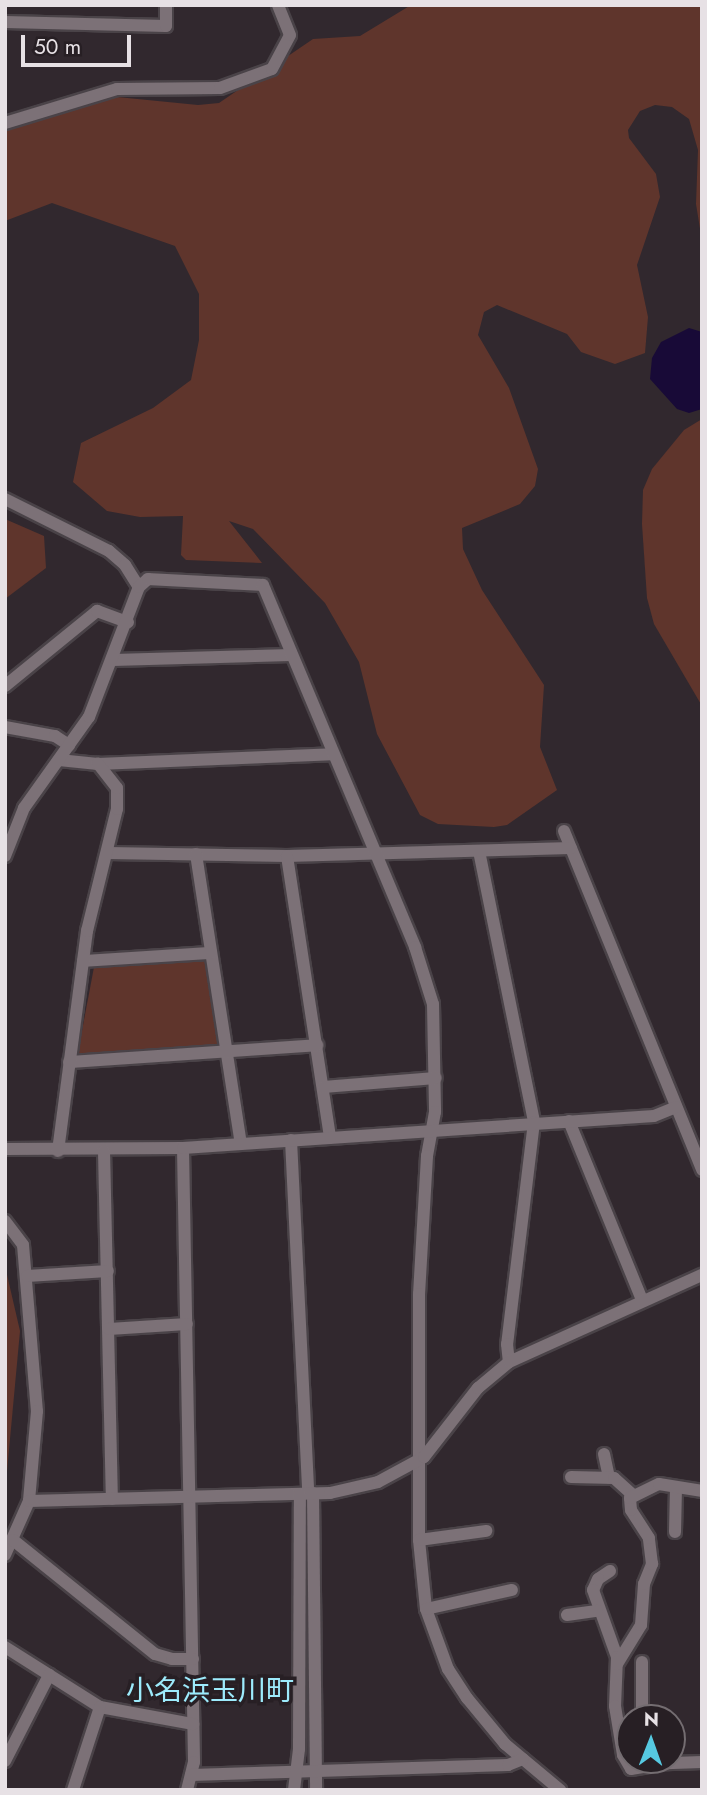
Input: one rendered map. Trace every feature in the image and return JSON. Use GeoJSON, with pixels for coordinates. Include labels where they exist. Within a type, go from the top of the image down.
{"type":"FeatureCollection","features":[{"type":"Feature","properties":{"kind":"street"},"geometry":{"type":"LineString","coordinates":[[5,22],[166,26],[166,5]]}},
{"type":"Feature","properties":{"kind":"street"},"geometry":{"type":"LineString","coordinates":[[5,123],[117,89],[220,88],[272,69],[290,36],[278,5]]}},
{"type":"Feature","properties":{"kind":"street"},"geometry":{"type":"LineString","coordinates":[[5,499],[109,551],[139,587]]}},
{"type":"Feature","properties":{"kind":"street"},"geometry":{"type":"LineString","coordinates":[[5,856],[24,808],[89,717],[128,622],[139,587],[148,579],[262,585],[415,947],[433,1004],[436,1078],[419,1294],[419,1540],[426,1609],[454,1678],[505,1744],[560,1790]]}},
{"type":"Feature","properties":{"kind":"street"},"geometry":{"type":"LineString","coordinates":[[5,686],[97,611],[128,622]]}},
{"type":"Feature","properties":{"kind":"street"},"geometry":{"type":"LineString","coordinates":[[113,660],[292,655]]}},
{"type":"Feature","properties":{"kind":"street"},"geometry":{"type":"LineString","coordinates":[[5,727],[55,736],[69,745]]}},
{"type":"Feature","properties":{"kind":"street"},"geometry":{"type":"LineString","coordinates":[[59,760],[97,764],[332,754]]}},
{"type":"Feature","properties":{"kind":"street"},"geometry":{"type":"LineString","coordinates":[[58,1151],[83,961],[108,853],[117,788],[97,764]]}},
{"type":"Feature","properties":{"kind":"street"},"geometry":{"type":"LineString","coordinates":[[564,831],[702,1170]]}},
{"type":"Feature","properties":{"kind":"street"},"geometry":{"type":"LineString","coordinates":[[108,853],[287,856],[570,848]]}},
{"type":"Feature","properties":{"kind":"street"},"geometry":{"type":"LineString","coordinates":[[479,851],[534,1122],[507,1344],[509,1362]]}},
{"type":"Feature","properties":{"kind":"street"},"geometry":{"type":"LineString","coordinates":[[196,855],[241,1144]]}},
{"type":"Feature","properties":{"kind":"street"},"geometry":{"type":"LineString","coordinates":[[287,856],[330,1138]]}},
{"type":"Feature","properties":{"kind":"street"},"geometry":{"type":"LineString","coordinates":[[83,961],[211,953]]}},
{"type":"Feature","properties":{"kind":"street"},"geometry":{"type":"LineString","coordinates":[[69,1062],[317,1045]]}},
{"type":"Feature","properties":{"kind":"street"},"geometry":{"type":"LineString","coordinates":[[323,1087],[436,1078]]}},
{"type":"Feature","properties":{"kind":"street"},"geometry":{"type":"LineString","coordinates":[[5,1149],[104,1151],[241,1144],[534,1122],[654,1116],[676,1107]]}},
{"type":"Feature","properties":{"kind":"street"},"geometry":{"type":"LineString","coordinates":[[569,1121],[642,1300]]}},
{"type":"Feature","properties":{"kind":"street"},"geometry":{"type":"LineString","coordinates":[[291,1140],[307,1493],[316,1790]]}},
{"type":"Feature","properties":{"kind":"street"},"geometry":{"type":"LineString","coordinates":[[183,1147],[193,1659],[191,1775],[187,1790]]}},
{"type":"Feature","properties":{"kind":"street"},"geometry":{"type":"LineString","coordinates":[[104,1151],[113,1499]]}},
{"type":"Feature","properties":{"kind":"street"},"geometry":{"type":"LineString","coordinates":[[5,1221],[23,1245],[37,1412],[29,1501],[5,1555]]}},
{"type":"Feature","properties":{"kind":"street"},"geometry":{"type":"LineString","coordinates":[[27,1276],[108,1271]]}},
{"type":"Feature","properties":{"kind":"street"},"geometry":{"type":"LineString","coordinates":[[29,1501],[307,1493],[378,1482],[420,1460],[478,1388],[509,1362],[702,1275]]}},
{"type":"Feature","properties":{"kind":"street"},"geometry":{"type":"LineString","coordinates":[[109,1329],[187,1324]]}},
{"type":"Feature","properties":{"kind":"street"},"geometry":{"type":"LineString","coordinates":[[604,1454],[609,1477]]}},
{"type":"Feature","properties":{"kind":"street"},"geometry":{"type":"LineString","coordinates":[[571,1477],[609,1477],[633,1495]]}},
{"type":"Feature","properties":{"kind":"street"},"geometry":{"type":"LineString","coordinates":[[617,1664],[641,1625],[643,1592],[652,1564],[649,1538],[628,1503],[633,1495],[659,1483],[702,1491]]}},
{"type":"Feature","properties":{"kind":"street"},"geometry":{"type":"LineString","coordinates":[[675,1532],[676,1487]]}},
{"type":"Feature","properties":{"kind":"street"},"geometry":{"type":"LineString","coordinates":[[294,1790],[293,1773],[299,1749],[307,1493]]}},
{"type":"Feature","properties":{"kind":"street"},"geometry":{"type":"LineString","coordinates":[[419,1540],[486,1531]]}},
{"type":"Feature","properties":{"kind":"street"},"geometry":{"type":"LineString","coordinates":[[13,1540],[155,1654],[172,1660],[193,1659]]}},
{"type":"Feature","properties":{"kind":"street"},"geometry":{"type":"LineString","coordinates":[[610,1571],[594,1584],[597,1611],[612,1640],[617,1664],[616,1712]]}},
{"type":"Feature","properties":{"kind":"street"},"geometry":{"type":"LineString","coordinates":[[426,1609],[512,1590]]}},
{"type":"Feature","properties":{"kind":"street"},"geometry":{"type":"LineString","coordinates":[[567,1615],[597,1611]]}},
{"type":"Feature","properties":{"kind":"street"},"geometry":{"type":"LineString","coordinates":[[5,1647],[100,1707],[193,1724]]}},
{"type":"Feature","properties":{"kind":"street"},"geometry":{"type":"LineString","coordinates":[[642,1662],[642,1704]]}},
{"type":"Feature","properties":{"kind":"street"},"geometry":{"type":"LineString","coordinates":[[5,1761],[49,1675]]}},
{"type":"Feature","properties":{"kind":"street"},"geometry":{"type":"LineString","coordinates":[[73,1790],[100,1707]]}},
{"type":"Feature","properties":{"kind":"street"},"geometry":{"type":"LineString","coordinates":[[191,1775],[508,1765],[523,1759]]}},
{"type":"Feature","properties":{"kind":"shaded area"},"geometry":{"type":"Polygon","coordinates":[[[411,5],[702,5],[702,241],[696,204],[698,150],[689,119],[672,107],[655,105],[640,111],[628,130],[629,138],[656,174],[660,197],[637,265],[648,317],[645,353],[615,364],[581,352],[567,334],[497,305],[484,312],[478,335],[509,388],[538,469],[535,486],[520,504],[462,528],[463,549],[482,590],[544,685],[540,747],[557,790],[507,825],[494,827],[438,824],[420,815],[377,734],[359,662],[325,603],[253,529],[229,521],[262,563],[186,560],[181,555],[183,516],[140,517],[107,511],[73,482],[81,443],[153,408],[191,380],[199,340],[199,294],[175,246],[52,203],[5,221],[5,129],[107,96],[198,105],[219,103],[313,39],[360,36],[411,5]]]}},
{"type":"Feature","properties":{"kind":"shaded area"},"geometry":{"type":"Polygon","coordinates":[[[689,328],[702,332],[702,409],[689,413],[677,409],[650,379],[652,358],[661,342],[689,328]]]}},
{"type":"Feature","properties":{"kind":"shaded area"},"geometry":{"type":"Polygon","coordinates":[[[702,419],[702,706],[654,624],[647,598],[642,524],[643,490],[652,469],[684,430],[702,419]]]}},
{"type":"Feature","properties":{"kind":"shaded area"},"geometry":{"type":"Polygon","coordinates":[[[5,519],[44,536],[46,568],[5,599],[5,519]]]}},
{"type":"Feature","properties":{"kind":"shaded area"},"geometry":{"type":"Polygon","coordinates":[[[202,959],[208,962],[219,1041],[215,1047],[82,1057],[78,1052],[94,967],[202,959]]]}},
{"type":"Feature","properties":{"kind":"shaded area"},"geometry":{"type":"Polygon","coordinates":[[[5,1266],[20,1331],[5,1493],[5,1266]]]}},
{"type":"Feature","properties":{"kind":"district","name":"小名浜玉川町"},"geometry":{"type":"Point","coordinates":[210,1691]}}]}
